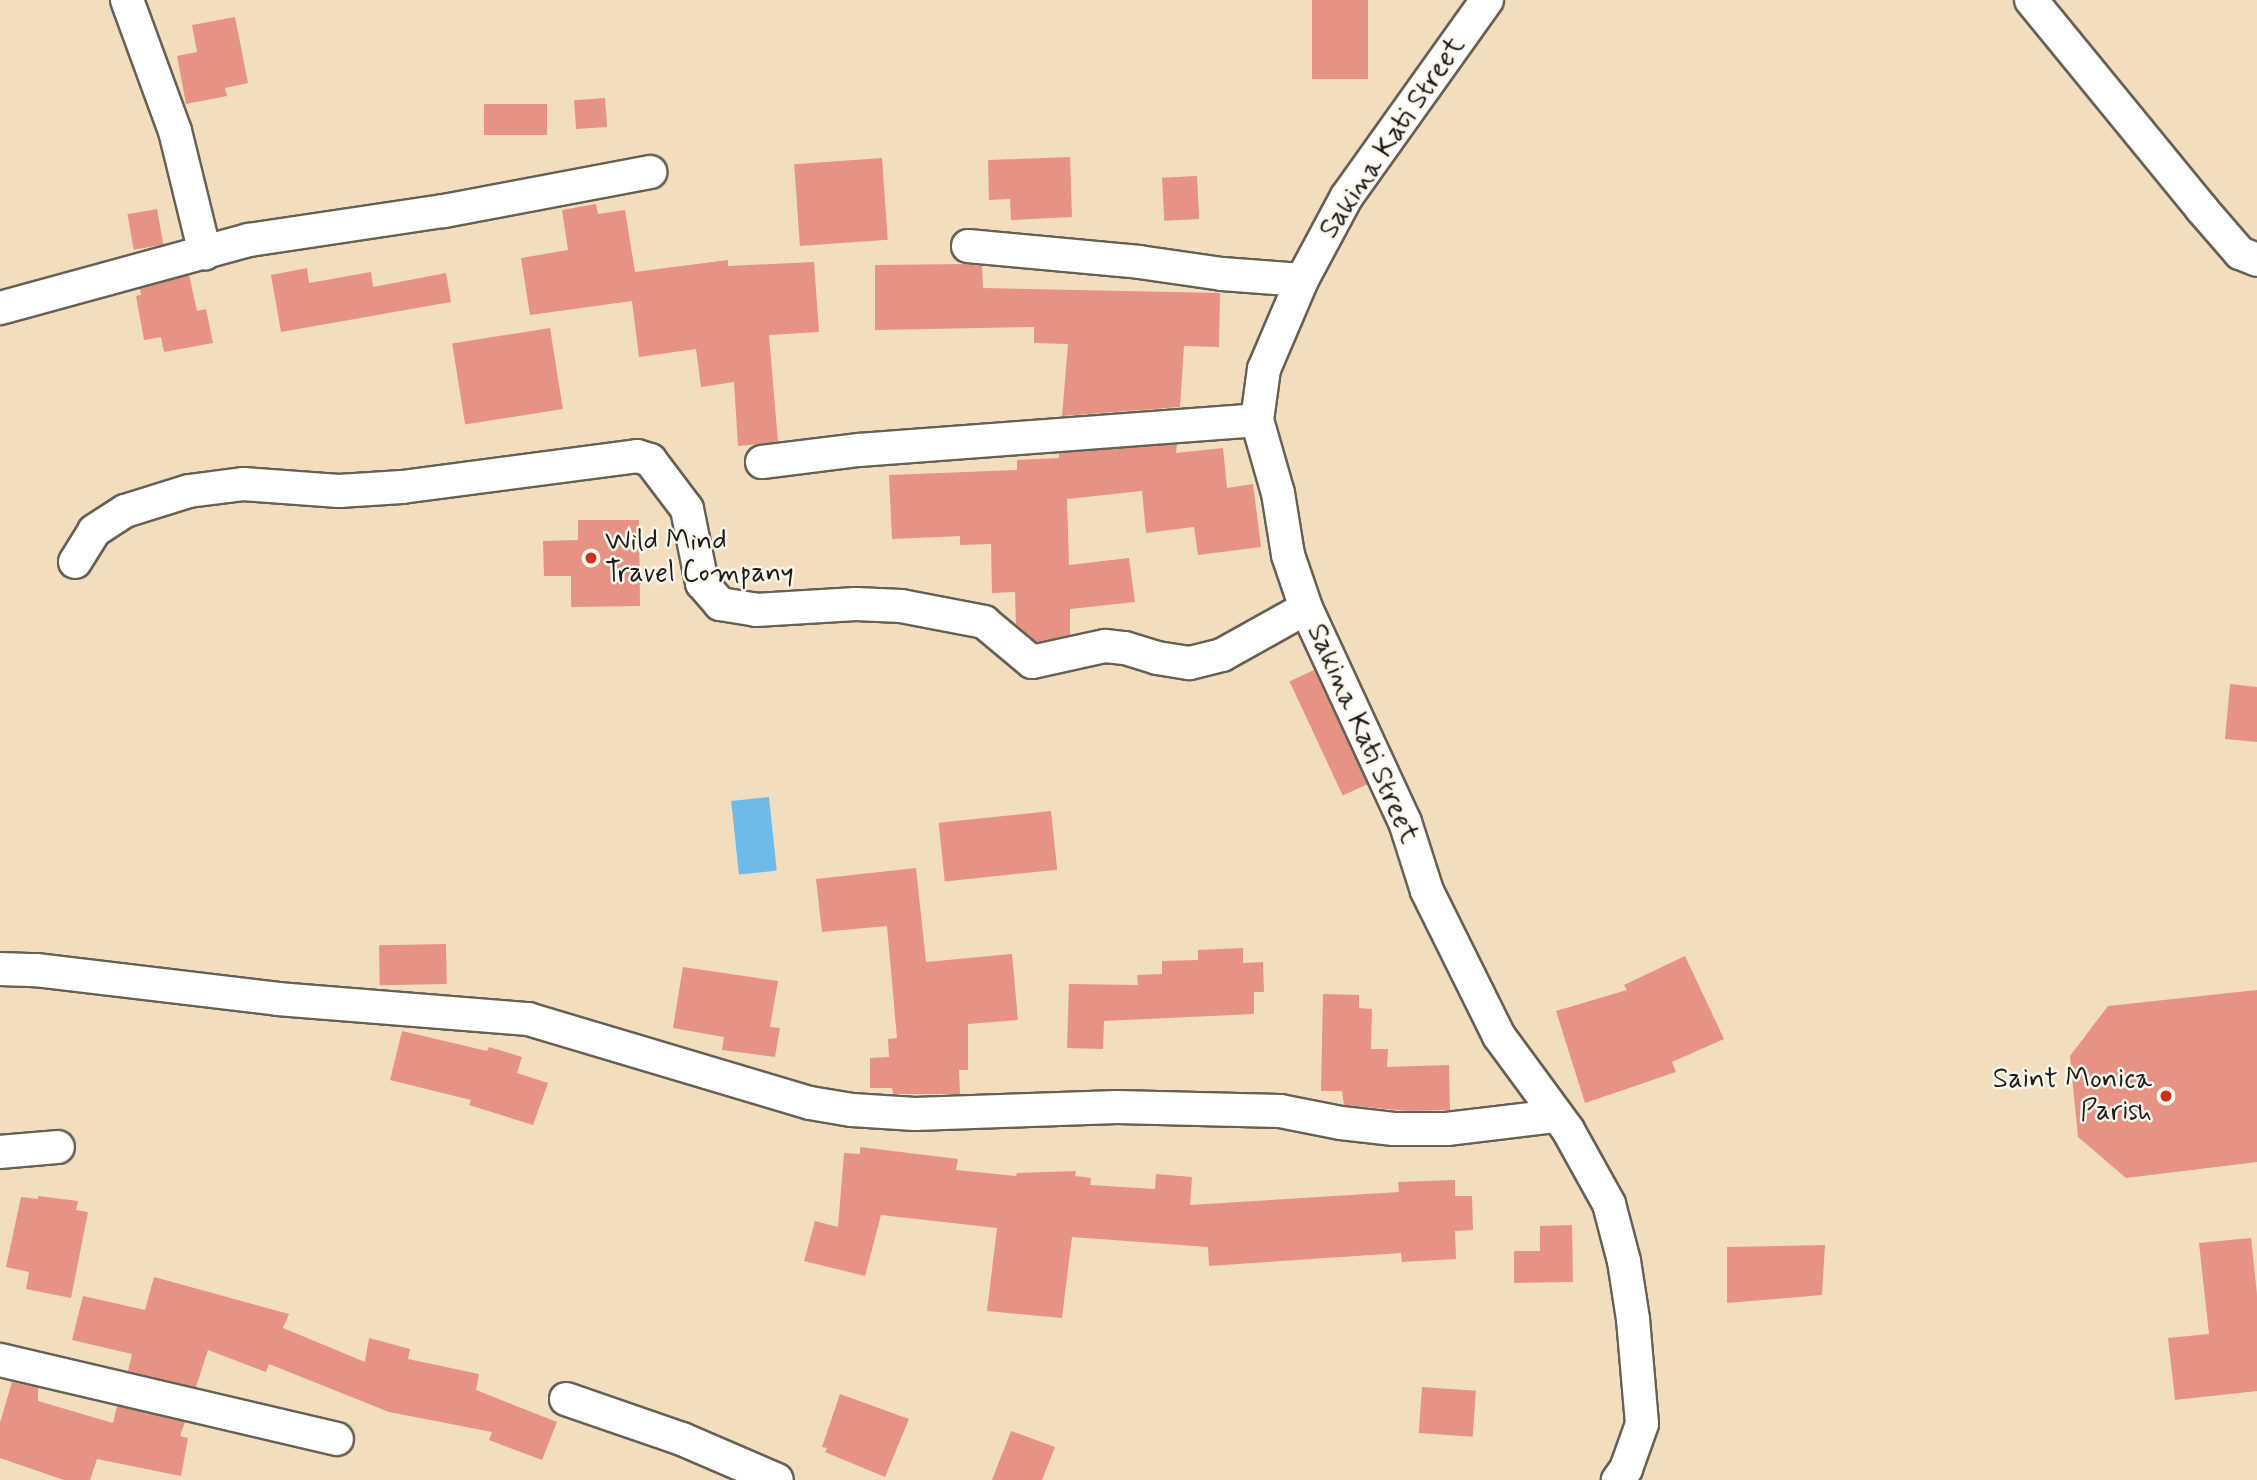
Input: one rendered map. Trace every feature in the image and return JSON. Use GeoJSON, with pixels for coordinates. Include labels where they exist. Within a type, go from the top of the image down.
{"type":"FeatureCollection","features":[{"type":"Feature","properties":{"kind":"street"},"geometry":{"type":"LineString","coordinates":[[127,0],[174,131],[205,253]]}},
{"type":"Feature","properties":{"kind":"street","name":"Sakina Kati Street"},"geometry":{"type":"LineString","coordinates":[[1487,0],[1347,196],[1302,280],[1264,369],[1257,420],[1278,493],[1288,555],[1306,608],[1405,822],[1427,891],[1499,1036],[1568,1130],[1609,1204],[1633,1319],[1642,1424],[1626,1469],[1618,1480]]}},
{"type":"Feature","properties":{"kind":"street"},"geometry":{"type":"LineString","coordinates":[[2031,0],[2240,253],[2257,260]]}},
{"type":"Feature","properties":{"kind":"street"},"geometry":{"type":"LineString","coordinates":[[0,308],[248,240],[444,211],[650,172]]}},
{"type":"Feature","properties":{"kind":"street"},"geometry":{"type":"LineString","coordinates":[[968,246],[1139,262],[1222,274],[1302,280]]}},
{"type":"Feature","properties":{"kind":"street"},"geometry":{"type":"LineString","coordinates":[[762,462],[859,450],[1257,420]]}},
{"type":"Feature","properties":{"kind":"street"},"geometry":{"type":"LineString","coordinates":[[75,562],[94,531],[125,512],[188,491],[243,484],[339,491],[402,486],[637,456],[650,460],[687,509],[702,583],[720,604],[756,610],[856,604],[901,606],[984,622],[1032,662],[1105,646],[1189,663],[1222,654],[1306,608]]}},
{"type":"Feature","properties":{"kind":"street"},"geometry":{"type":"LineString","coordinates":[[0,969],[36,970],[278,999],[528,1019],[810,1103],[852,1110],[915,1114],[1117,1107],[1280,1111],[1341,1123],[1394,1129],[1447,1129],[1556,1116]]}},
{"type":"Feature","properties":{"kind":"street"},"geometry":{"type":"LineString","coordinates":[[0,1152],[58,1147]]}},
{"type":"Feature","properties":{"kind":"street"},"geometry":{"type":"LineString","coordinates":[[0,1360],[337,1438]]}},
{"type":"Feature","properties":{"kind":"street"},"geometry":{"type":"LineString","coordinates":[[566,1399],[682,1439],[777,1480]]}},
{"type":"Feature","properties":{"kind":"water"},"geometry":{"type":"Polygon","coordinates":[[[769,797],[777,871],[739,875],[731,801],[769,797]]]}},
{"type":"Feature","properties":{"kind":"building"},"geometry":{"type":"Polygon","coordinates":[[[1312,0],[1368,0],[1368,79],[1312,79],[1312,0]]]}},
{"type":"Feature","properties":{"kind":"building"},"geometry":{"type":"Polygon","coordinates":[[[235,17],[248,83],[225,88],[227,96],[186,104],[177,56],[197,52],[192,25],[235,17]]]}},
{"type":"Feature","properties":{"kind":"building"},"geometry":{"type":"Polygon","coordinates":[[[605,98],[607,127],[576,129],[574,100],[605,98]]]}},
{"type":"Feature","properties":{"kind":"building"},"geometry":{"type":"Polygon","coordinates":[[[484,104],[547,104],[547,135],[484,135],[484,104]]]}},
{"type":"Feature","properties":{"kind":"building"},"geometry":{"type":"Polygon","coordinates":[[[1070,157],[1072,217],[1011,220],[1010,199],[989,200],[988,160],[1070,157]]]}},
{"type":"Feature","properties":{"kind":"building"},"geometry":{"type":"Polygon","coordinates":[[[882,158],[888,240],[800,246],[794,164],[882,158]]]}},
{"type":"Feature","properties":{"kind":"building"},"geometry":{"type":"Polygon","coordinates":[[[1197,176],[1199,219],[1164,221],[1162,178],[1197,176]]]}},
{"type":"Feature","properties":{"kind":"building"},"geometry":{"type":"Polygon","coordinates":[[[596,204],[598,214],[625,210],[635,272],[728,260],[728,266],[814,262],[819,332],[769,335],[778,442],[738,446],[734,382],[701,387],[696,349],[639,357],[632,301],[530,315],[521,258],[568,250],[562,210],[596,204]]]}},
{"type":"Feature","properties":{"kind":"building"},"geometry":{"type":"Polygon","coordinates":[[[157,209],[163,244],[134,250],[127,214],[157,209]]]}},
{"type":"Feature","properties":{"kind":"building"},"geometry":{"type":"Polygon","coordinates":[[[875,265],[982,266],[983,288],[1220,293],[1219,347],[1184,346],[1180,407],[1062,416],[1068,344],[1034,343],[1034,327],[875,330],[875,265]]]}},
{"type":"Feature","properties":{"kind":"building"},"geometry":{"type":"Polygon","coordinates":[[[307,268],[309,283],[371,272],[373,287],[446,273],[451,302],[281,332],[271,275],[307,268]]]}},
{"type":"Feature","properties":{"kind":"building"},"geometry":{"type":"Polygon","coordinates":[[[189,275],[197,311],[206,309],[213,343],[164,352],[161,337],[144,340],[136,296],[141,295],[140,289],[189,275]]]}},
{"type":"Feature","properties":{"kind":"building"},"geometry":{"type":"Polygon","coordinates":[[[550,328],[563,409],[465,424],[452,343],[550,328]]]}},
{"type":"Feature","properties":{"kind":"building"},"geometry":{"type":"Polygon","coordinates":[[[1177,444],[1176,453],[1223,448],[1227,488],[1253,484],[1261,547],[1198,555],[1194,527],[1146,533],[1142,491],[1067,499],[1069,565],[1129,558],[1135,602],[1070,609],[1070,635],[1037,642],[1016,624],[1015,592],[992,593],[991,544],[960,545],[960,536],[892,539],[889,475],[1017,470],[1017,460],[1059,458],[1059,453],[1177,444]]]}},
{"type":"Feature","properties":{"kind":"building","name":"Wild Mind Travel Company"},"geometry":{"type":"Polygon","coordinates":[[[578,520],[639,520],[640,606],[571,607],[571,576],[544,576],[543,541],[578,540],[578,520]]]}},
{"type":"Feature","properties":{"kind":"building"},"geometry":{"type":"Polygon","coordinates":[[[1314,670],[1367,784],[1343,796],[1290,681],[1314,670]]]}},
{"type":"Feature","properties":{"kind":"building"},"geometry":{"type":"Polygon","coordinates":[[[2230,684],[2257,687],[2257,742],[2225,739],[2230,684]]]}},
{"type":"Feature","properties":{"kind":"building"},"geometry":{"type":"Polygon","coordinates":[[[1051,811],[1057,870],[945,881],[939,823],[1051,811]]]}},
{"type":"Feature","properties":{"kind":"building"},"geometry":{"type":"Polygon","coordinates":[[[916,868],[926,962],[1012,954],[1018,1020],[968,1024],[968,1070],[959,1070],[960,1094],[893,1094],[892,1088],[870,1088],[870,1058],[889,1057],[888,1039],[897,1038],[887,926],[822,932],[816,879],[916,868]]]}},
{"type":"Feature","properties":{"kind":"building"},"geometry":{"type":"Polygon","coordinates":[[[446,944],[447,984],[380,985],[379,945],[446,944]]]}},
{"type":"Feature","properties":{"kind":"building"},"geometry":{"type":"Polygon","coordinates":[[[1243,948],[1243,963],[1263,962],[1264,992],[1254,992],[1254,1014],[1104,1021],[1103,1049],[1067,1048],[1069,984],[1138,985],[1137,975],[1162,974],[1162,961],[1198,960],[1198,950],[1243,948]]]}},
{"type":"Feature","properties":{"kind":"building"},"geometry":{"type":"Polygon","coordinates":[[[1685,956],[1724,1039],[1672,1062],[1676,1072],[1585,1103],[1556,1011],[1627,990],[1624,985],[1685,956]]]}},
{"type":"Feature","properties":{"kind":"building"},"geometry":{"type":"Polygon","coordinates":[[[683,967],[778,981],[770,1027],[780,1028],[775,1057],[722,1050],[724,1037],[673,1028],[683,967]]]}},
{"type":"Feature","properties":{"kind":"building","name":"Saint Monica Parish"},"geometry":{"type":"Polygon","coordinates":[[[2257,990],[2257,1162],[2126,1178],[2078,1137],[2070,1056],[2108,1006],[2257,990]]]}},
{"type":"Feature","properties":{"kind":"building"},"geometry":{"type":"Polygon","coordinates":[[[1323,994],[1359,995],[1359,1008],[1372,1009],[1371,1049],[1388,1049],[1387,1067],[1449,1065],[1450,1110],[1408,1111],[1344,1105],[1342,1091],[1321,1091],[1323,994]]]}},
{"type":"Feature","properties":{"kind":"building"},"geometry":{"type":"Polygon","coordinates":[[[402,1031],[487,1051],[489,1047],[522,1057],[517,1073],[548,1083],[533,1125],[469,1105],[471,1100],[390,1080],[402,1031]]]}},
{"type":"Feature","properties":{"kind":"building"},"geometry":{"type":"Polygon","coordinates":[[[860,1147],[958,1159],[956,1170],[1016,1176],[1017,1173],[1076,1171],[1075,1176],[1091,1178],[1090,1185],[1155,1189],[1156,1174],[1192,1177],[1190,1205],[1399,1192],[1398,1182],[1455,1180],[1455,1196],[1472,1196],[1473,1230],[1455,1231],[1456,1259],[1402,1262],[1401,1253],[1209,1266],[1208,1247],[1072,1237],[1062,1318],[987,1311],[997,1228],[881,1215],[865,1276],[804,1261],[815,1221],[838,1227],[844,1153],[860,1154],[860,1147]]]}},
{"type":"Feature","properties":{"kind":"building"},"geometry":{"type":"Polygon","coordinates":[[[38,1196],[78,1201],[76,1210],[88,1212],[71,1298],[26,1289],[29,1272],[6,1267],[21,1197],[38,1199],[38,1196]]]}},
{"type":"Feature","properties":{"kind":"building"},"geometry":{"type":"Polygon","coordinates":[[[1572,1225],[1573,1282],[1514,1283],[1514,1251],[1540,1251],[1540,1226],[1572,1225]]]}},
{"type":"Feature","properties":{"kind":"building"},"geometry":{"type":"Polygon","coordinates":[[[2251,1238],[2257,1294],[2257,1391],[2175,1400],[2168,1338],[2209,1334],[2199,1243],[2251,1238]]]}},
{"type":"Feature","properties":{"kind":"building"},"geometry":{"type":"Polygon","coordinates":[[[1825,1245],[1822,1295],[1727,1303],[1727,1247],[1825,1245]]]}},
{"type":"Feature","properties":{"kind":"building"},"geometry":{"type":"Polygon","coordinates":[[[154,1277],[289,1314],[283,1328],[365,1362],[369,1338],[410,1349],[408,1359],[479,1374],[476,1390],[557,1422],[542,1460],[489,1440],[492,1432],[389,1412],[269,1364],[266,1372],[208,1350],[196,1387],[128,1371],[132,1354],[72,1340],[83,1296],[145,1310],[154,1277]]]}},
{"type":"Feature","properties":{"kind":"building"},"geometry":{"type":"Polygon","coordinates":[[[12,1382],[38,1388],[38,1401],[113,1423],[117,1406],[185,1422],[180,1436],[188,1438],[181,1476],[97,1459],[90,1480],[64,1480],[0,1458],[0,1423],[12,1382]]]}},
{"type":"Feature","properties":{"kind":"building"},"geometry":{"type":"Polygon","coordinates":[[[1422,1387],[1476,1391],[1473,1437],[1419,1433],[1422,1387]]]}},
{"type":"Feature","properties":{"kind":"building"},"geometry":{"type":"Polygon","coordinates":[[[840,1394],[909,1419],[885,1477],[825,1452],[827,1448],[822,1447],[840,1394]]]}},
{"type":"Feature","properties":{"kind":"building"},"geometry":{"type":"Polygon","coordinates":[[[1011,1431],[1055,1447],[1042,1480],[992,1480],[1011,1431]]]}},
{"type":"Feature","properties":{"kind":"place","name":"Wild Mind Travel Company"},"geometry":{"type":"Point","coordinates":[591,558]}},
{"type":"Feature","properties":{"kind":"place","name":"Saint Monica Parish"},"geometry":{"type":"Point","coordinates":[2166,1096]}}]}
